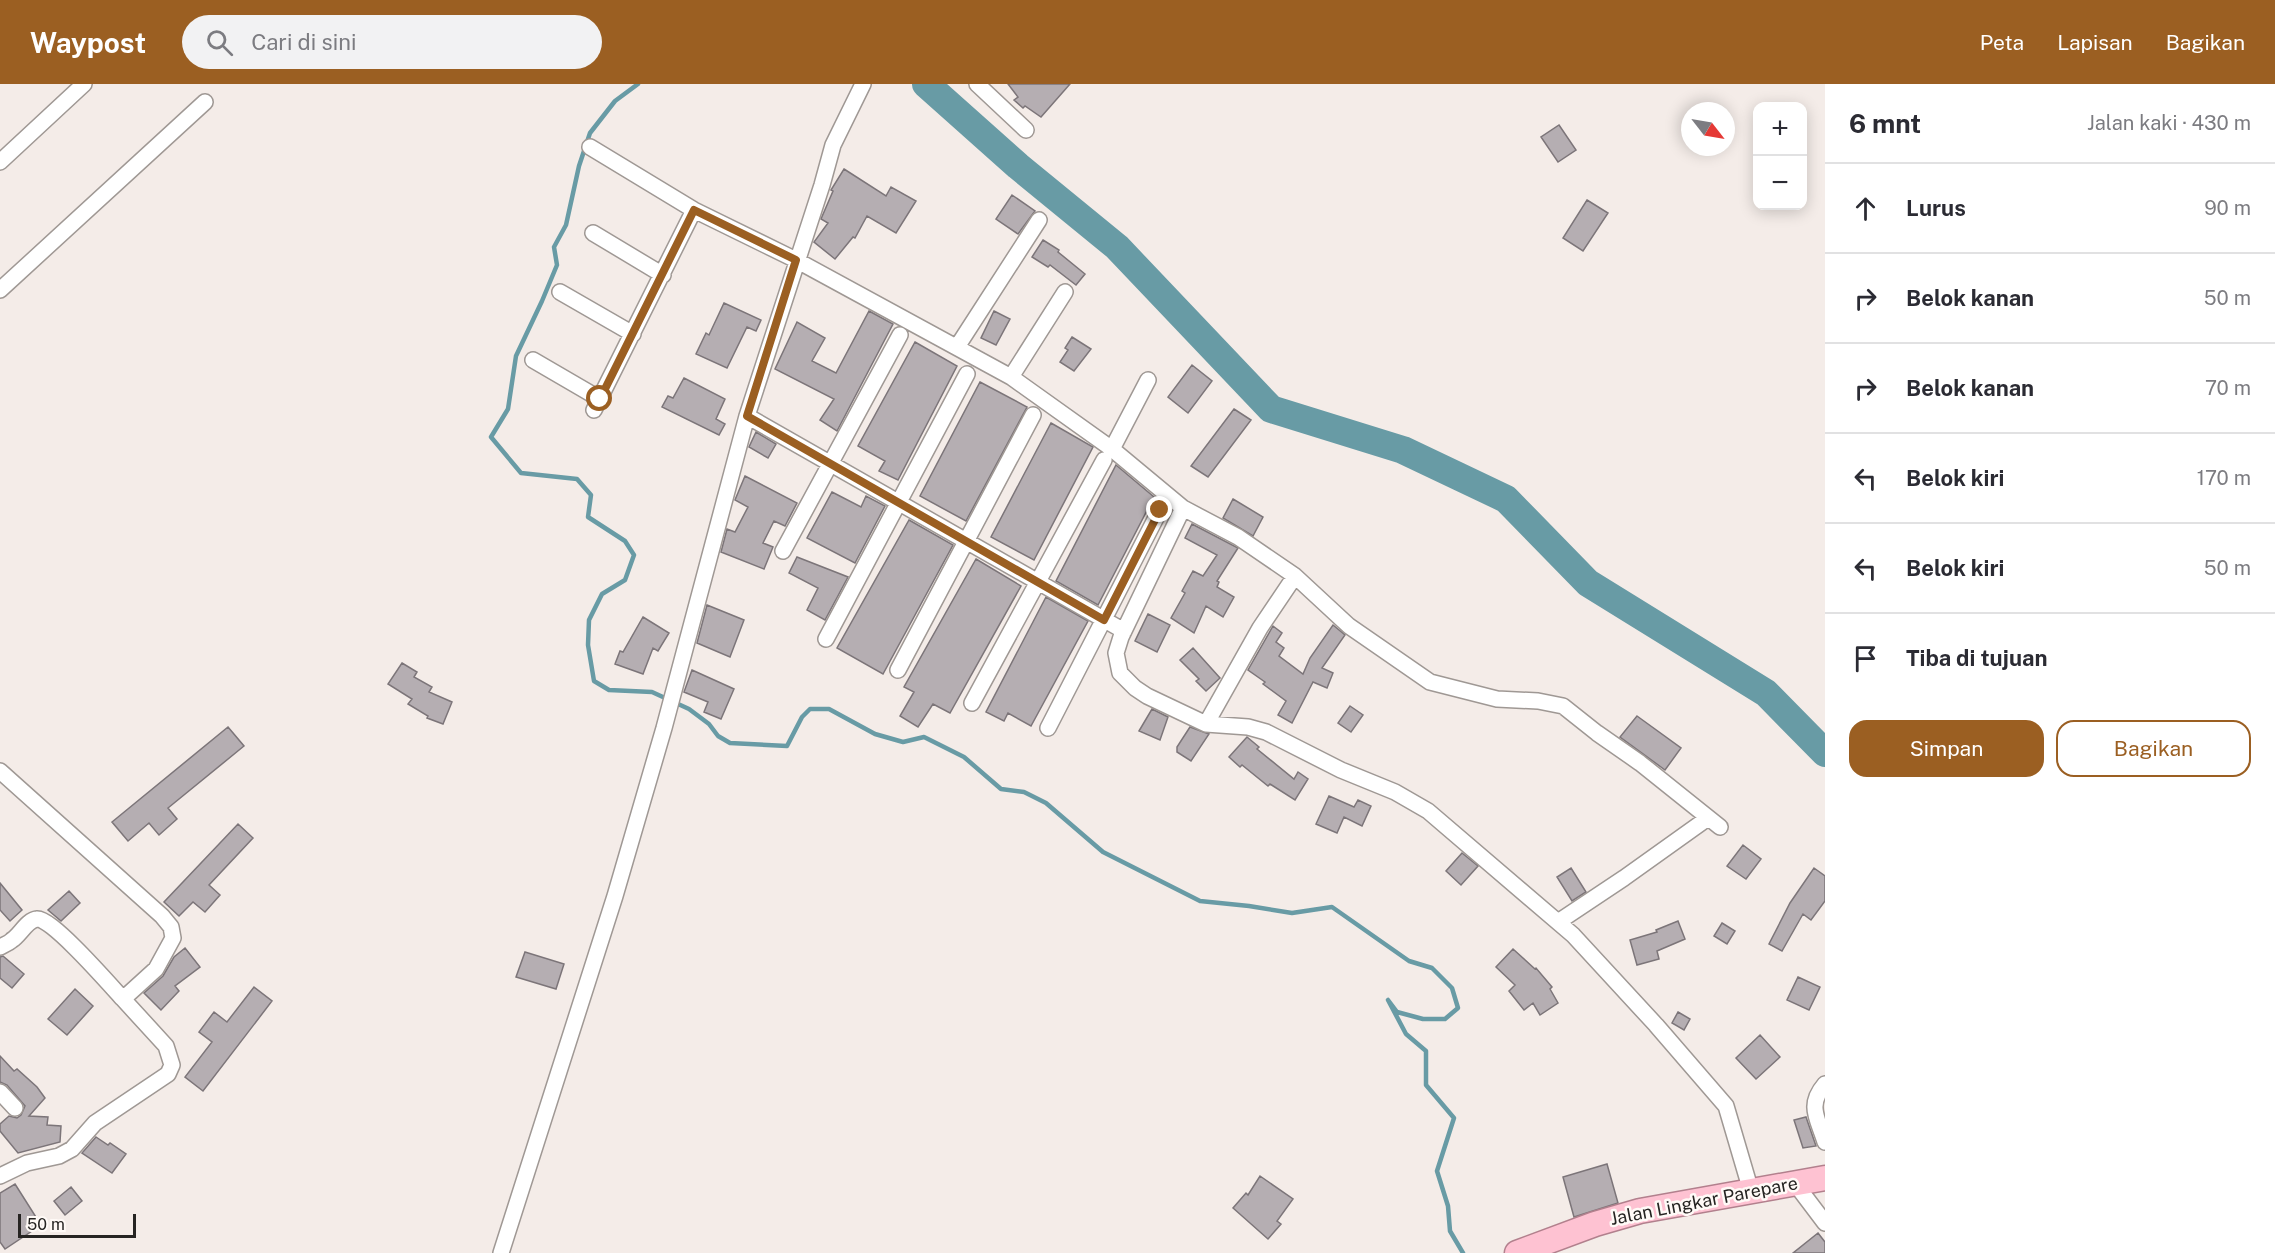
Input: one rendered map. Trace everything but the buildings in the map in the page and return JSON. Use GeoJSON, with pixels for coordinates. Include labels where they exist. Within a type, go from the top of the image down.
{"type":"FeatureCollection","features":[{"type":"Feature","properties":{"kind":"highway","name":"Jalan Lingkar Parepare"},"geometry":{"type":"LineString","coordinates":[[1517,1253],[1595,1224],[1640,1211],[1825,1178]]}},
{"type":"Feature","properties":{"kind":"street"},"geometry":{"type":"LineString","coordinates":[[0,162],[84,84]]}},
{"type":"Feature","properties":{"kind":"street"},"geometry":{"type":"LineString","coordinates":[[501,1253],[615,896],[664,728],[747,416],[833,145],[863,84]]}},
{"type":"Feature","properties":{"kind":"street"},"geometry":{"type":"LineString","coordinates":[[977,84],[1026,130]]}},
{"type":"Feature","properties":{"kind":"street"},"geometry":{"type":"LineString","coordinates":[[0,290],[205,102]]}},
{"type":"Feature","properties":{"kind":"street"},"geometry":{"type":"LineString","coordinates":[[590,147],[694,210],[796,260],[1011,377],[1108,454],[1183,508],[1256,548],[1294,576],[1349,626],[1430,682],[1497,699],[1538,701],[1563,706],[1714,822],[1558,922]]}},
{"type":"Feature","properties":{"kind":"street"},"geometry":{"type":"LineString","coordinates":[[533,360],[597,404],[694,210]]}},
{"type":"Feature","properties":{"kind":"street"},"geometry":{"type":"LineString","coordinates":[[957,347],[1039,220]]}},
{"type":"Feature","properties":{"kind":"street"},"geometry":{"type":"LineString","coordinates":[[593,233],[663,275]]}},
{"type":"Feature","properties":{"kind":"street"},"geometry":{"type":"LineString","coordinates":[[560,292],[633,334]]}},
{"type":"Feature","properties":{"kind":"street"},"geometry":{"type":"LineString","coordinates":[[1011,377],[1065,292]]}},
{"type":"Feature","properties":{"kind":"street"},"geometry":{"type":"LineString","coordinates":[[783,551],[900,335]]}},
{"type":"Feature","properties":{"kind":"street"},"geometry":{"type":"LineString","coordinates":[[826,639],[967,374]]}},
{"type":"Feature","properties":{"kind":"street"},"geometry":{"type":"LineString","coordinates":[[972,703],[1148,380]]}},
{"type":"Feature","properties":{"kind":"street"},"geometry":{"type":"LineString","coordinates":[[898,670],[1034,415]]}},
{"type":"Feature","properties":{"kind":"street"},"geometry":{"type":"LineString","coordinates":[[747,416],[1124,631]]}},
{"type":"Feature","properties":{"kind":"street"},"geometry":{"type":"LineString","coordinates":[[1183,508],[1124,631],[1116,653],[1120,673],[1147,696],[1206,724],[1248,727],[1266,732],[1341,770],[1395,792],[1428,811],[1573,935],[1656,1025],[1726,1106],[1751,1191]]}},
{"type":"Feature","properties":{"kind":"street"},"geometry":{"type":"LineString","coordinates":[[1048,728],[1160,510]]}},
{"type":"Feature","properties":{"kind":"street"},"geometry":{"type":"LineString","coordinates":[[1206,724],[1260,628],[1294,576]]}},
{"type":"Feature","properties":{"kind":"street"},"geometry":{"type":"LineString","coordinates":[[0,771],[162,916],[171,927],[173,938],[156,969],[123,999]]}},
{"type":"Feature","properties":{"kind":"street"},"geometry":{"type":"LineString","coordinates":[[0,947],[13,940],[34,920],[38,918],[44,920],[70,942],[166,1046],[172,1065],[168,1074],[95,1123],[72,1149],[58,1156],[27,1163],[0,1176]]}},
{"type":"Feature","properties":{"kind":"street"},"geometry":{"type":"LineString","coordinates":[[1825,1084],[1816,1094],[1814,1101],[1825,1142]]}},
{"type":"Feature","properties":{"kind":"street"},"geometry":{"type":"LineString","coordinates":[[0,1092],[15,1108]]}},
{"type":"Feature","properties":{"kind":"street"},"geometry":{"type":"LineString","coordinates":[[1794,1182],[1825,1223]]}},
{"type":"Feature","properties":{"kind":"waterway"},"geometry":{"type":"LineString","coordinates":[[638,84],[615,101],[590,133],[579,166],[566,225],[554,247],[557,265],[516,356],[508,409],[491,437],[521,473],[577,479],[591,495],[588,517],[625,541],[634,555],[625,580],[602,594],[589,620],[588,645],[594,681],[609,690],[652,692],[689,709],[709,724],[718,736],[730,743],[787,746],[802,717],[810,709],[829,709],[875,734],[903,742],[924,737],[964,757],[1001,789],[1024,792],[1046,803],[1103,852],[1200,901],[1292,913],[1332,907],[1409,961],[1432,968],[1452,988],[1458,1008],[1445,1019],[1423,1019],[1397,1012],[1388,1000],[1406,1034],[1426,1051],[1426,1085],[1454,1118],[1437,1171],[1448,1206],[1450,1231],[1463,1253]]}},
{"type":"Feature","properties":{"kind":"waterway"},"geometry":{"type":"LineString","coordinates":[[926,84],[1018,166],[1117,247],[1271,409],[1403,450],[1506,499],[1588,583],[1766,693],[1825,753]]}},
{"type":"Feature","properties":{"kind":"route"},"geometry":{"type":"LineString","coordinates":[[600,399],[694,210],[796,260],[747,416],[1104,620],[1160,510]]}}]}
